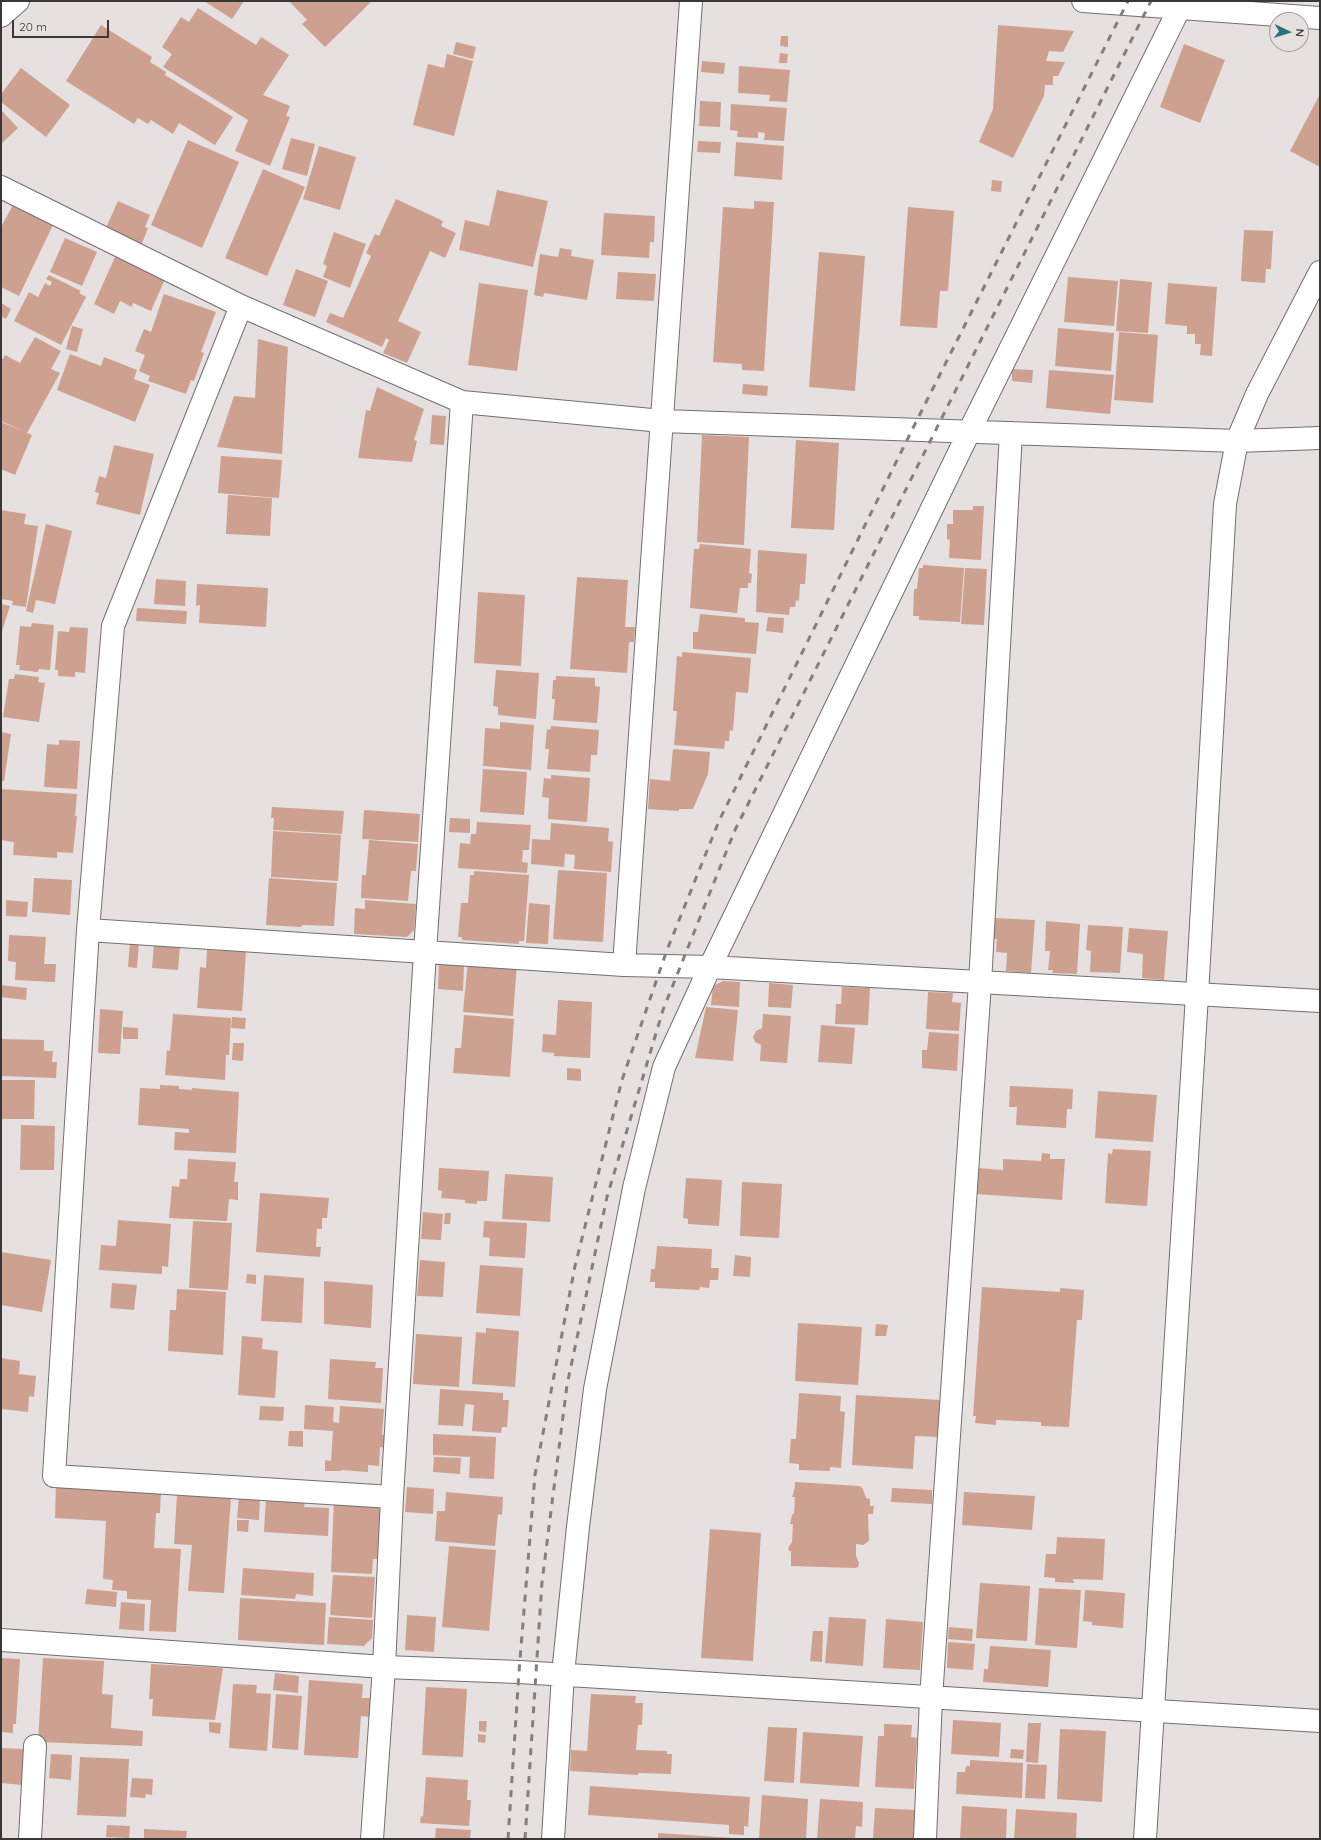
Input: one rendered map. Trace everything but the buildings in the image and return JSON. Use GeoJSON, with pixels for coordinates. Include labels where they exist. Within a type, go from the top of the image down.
{"type":"FeatureCollection","features":[{"type":"Feature","properties":{"kind":"street"},"geometry":{"type":"LineString","coordinates":[[1,16],[18,1]]}},
{"type":"Feature","properties":{"kind":"street"},"geometry":{"type":"LineString","coordinates":[[624,965],[691,1]]}},
{"type":"Feature","properties":{"kind":"street"},"geometry":{"type":"LineString","coordinates":[[1083,1],[1181,5],[1320,18]]}},
{"type":"Feature","properties":{"kind":"street"},"geometry":{"type":"LineString","coordinates":[[553,1839],[563,1674],[578,1527],[595,1389],[634,1188],[664,1067],[710,967],[969,432],[1181,5]]}},
{"type":"Feature","properties":{"kind":"street"},"geometry":{"type":"LineString","coordinates":[[1,187],[241,306],[462,402],[662,422],[1237,441],[1320,438]]}},
{"type":"Feature","properties":{"kind":"street"},"geometry":{"type":"LineString","coordinates":[[1145,1839],[1197,995],[1225,504],[1237,441],[1257,394],[1320,272]]}},
{"type":"Feature","properties":{"kind":"street"},"geometry":{"type":"LineString","coordinates":[[241,306],[112,626],[88,930],[54,1476],[392,1497]]}},
{"type":"Feature","properties":{"kind":"street"},"geometry":{"type":"LineString","coordinates":[[372,1839],[384,1667],[392,1497],[425,952],[462,402]]}},
{"type":"Feature","properties":{"kind":"street"},"geometry":{"type":"LineString","coordinates":[[926,1839],[931,1698],[980,983],[1011,433]]}},
{"type":"Feature","properties":{"kind":"street"},"geometry":{"type":"LineString","coordinates":[[88,930],[624,965],[710,967],[1320,1001]]}},
{"type":"Feature","properties":{"kind":"street"},"geometry":{"type":"LineString","coordinates":[[1,1640],[384,1667],[563,1674],[1153,1712],[1320,1721]]}},
{"type":"Feature","properties":{"kind":"street"},"geometry":{"type":"LineString","coordinates":[[30,1839],[35,1746]]}},
{"type":"Feature","properties":{"kind":"railway"},"geometry":{"type":"LineString","coordinates":[[508,1839],[519,1672],[535,1475],[575,1266],[622,1080],[667,950],[719,821],[912,430],[1128,1]]}},
{"type":"Feature","properties":{"kind":"railway"},"geometry":{"type":"LineString","coordinates":[[525,1839],[542,1582],[567,1385],[607,1197],[663,1010],[735,830],[1151,1]]}}]}
